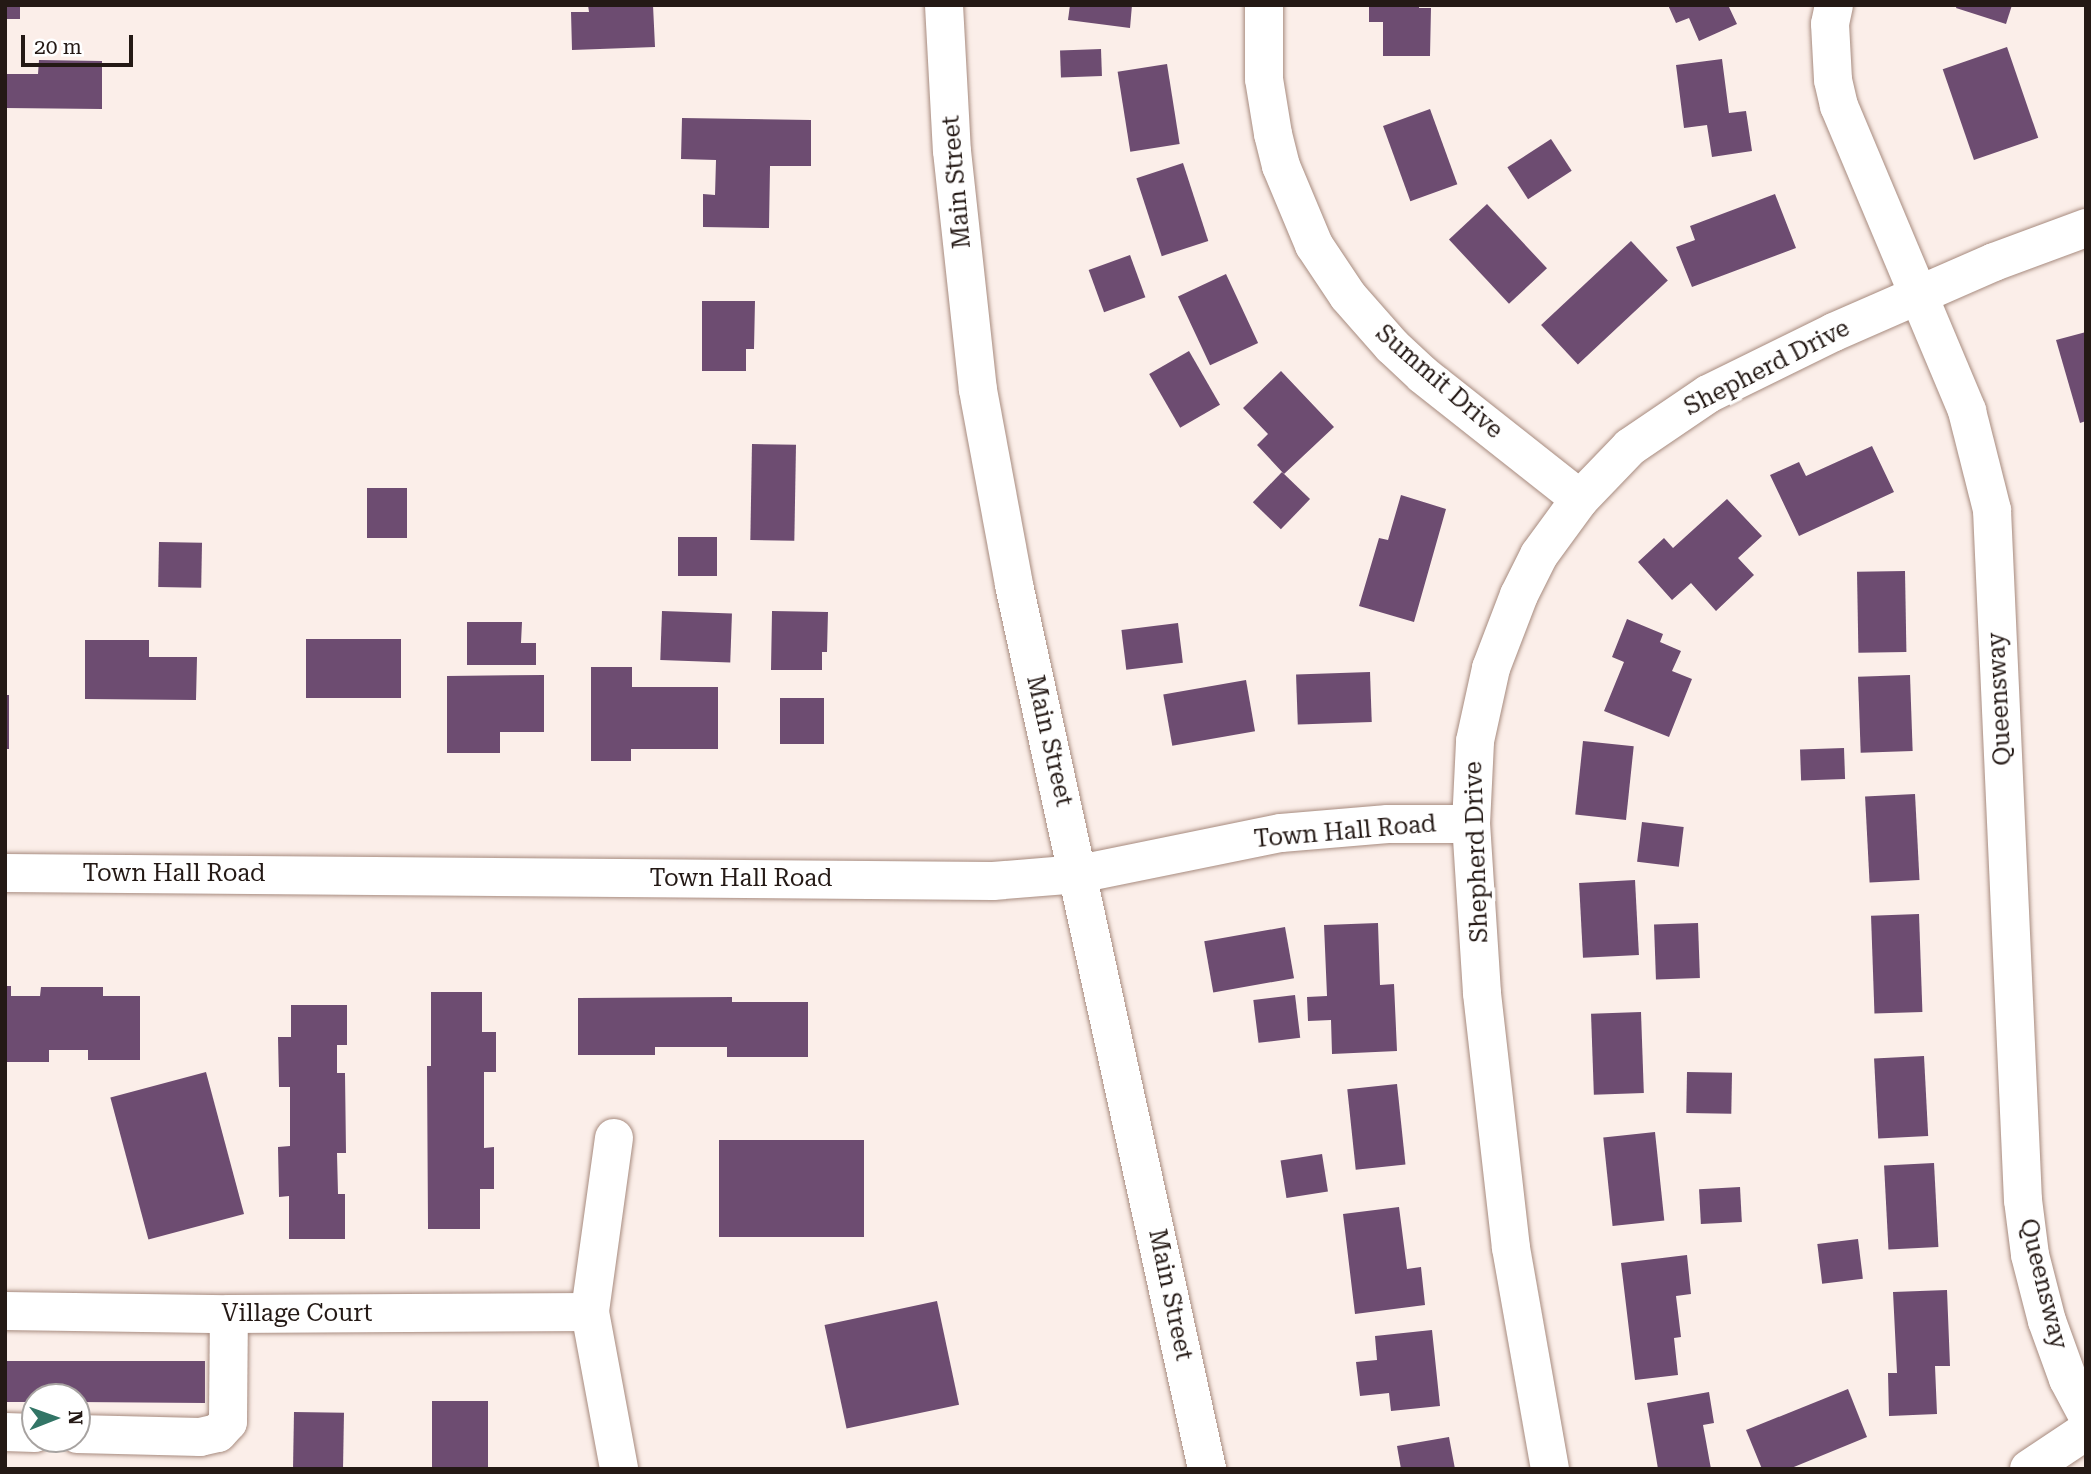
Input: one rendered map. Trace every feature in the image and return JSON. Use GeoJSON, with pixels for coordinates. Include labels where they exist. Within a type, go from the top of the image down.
{"type":"FeatureCollection","features":[{"type":"Feature","properties":{"kind":"street","name":"Main Street"},"geometry":{"type":"LineString","coordinates":[[944,5],[952,151],[978,390],[1014,585],[1207,1469]]}},
{"type":"Feature","properties":{"kind":"street","name":"Summit Drive"},"geometry":{"type":"LineString","coordinates":[[1264,5],[1264,79],[1273,134],[1281,166],[1314,244],[1348,296],[1392,346],[1423,375],[1580,499]]}},
{"type":"Feature","properties":{"kind":"street","name":"Queensway"},"geometry":{"type":"LineString","coordinates":[[1835,5],[1830,24],[1833,80],[1839,106],[1966,411],[1992,510],[2023,1200],[2030,1255],[2047,1321],[2068,1379],[2086,1413]]}},
{"type":"Feature","properties":{"kind":"street","name":"Shepherd Drive"},"geometry":{"type":"LineString","coordinates":[[1550,1469],[1511,1248],[1482,993],[1471,824],[1475,741],[1499,644],[1539,555],[1580,499],[1630,447],[1708,394],[1834,332],[1994,262],[2086,228]]}},
{"type":"Feature","properties":{"kind":"street","name":"Town Hall Road"},"geometry":{"type":"LineString","coordinates":[[5,873],[993,881],[1079,874],[1281,833],[1388,824],[1471,824]]}},
{"type":"Feature","properties":{"kind":"street"},"geometry":{"type":"LineString","coordinates":[[614,1138],[590,1312],[619,1469]]}},
{"type":"Feature","properties":{"kind":"street","name":"Village Court"},"geometry":{"type":"LineString","coordinates":[[5,1311],[229,1314],[590,1312]]}},
{"type":"Feature","properties":{"kind":"street"},"geometry":{"type":"LineString","coordinates":[[91,1434],[200,1437],[218,1433],[228,1422],[229,1314]]}},
{"type":"Feature","properties":{"kind":"street"},"geometry":{"type":"LineString","coordinates":[[2029,1469],[2086,1431]]}},
{"type":"Feature","properties":{"kind":"building"},"geometry":{"type":"Polygon","coordinates":[[[5,5],[20,5],[20,19],[5,19],[5,5]]]}},
{"type":"Feature","properties":{"kind":"building"},"geometry":{"type":"Polygon","coordinates":[[[588,5],[653,5],[655,47],[572,50],[571,12],[589,12],[588,5]]]}},
{"type":"Feature","properties":{"kind":"building"},"geometry":{"type":"Polygon","coordinates":[[[1070,5],[1132,5],[1130,28],[1068,20],[1070,5]]]}},
{"type":"Feature","properties":{"kind":"building"},"geometry":{"type":"Polygon","coordinates":[[[1369,5],[1419,5],[1419,8],[1431,8],[1430,56],[1383,56],[1383,22],[1369,22],[1369,5]]]}},
{"type":"Feature","properties":{"kind":"building"},"geometry":{"type":"Polygon","coordinates":[[[1668,5],[1728,5],[1737,24],[1699,41],[1689,18],[1676,23],[1668,5]]]}},
{"type":"Feature","properties":{"kind":"building"},"geometry":{"type":"Polygon","coordinates":[[[1957,5],[2012,5],[2006,24],[1956,8],[1957,5]]]}},
{"type":"Feature","properties":{"kind":"building"},"geometry":{"type":"Polygon","coordinates":[[[2007,47],[2038,138],[1974,160],[1943,69],[2007,47]]]}},
{"type":"Feature","properties":{"kind":"building"},"geometry":{"type":"Polygon","coordinates":[[[1101,49],[1102,76],[1061,77],[1060,50],[1101,49]]]}},
{"type":"Feature","properties":{"kind":"building"},"geometry":{"type":"Polygon","coordinates":[[[1722,59],[1729,113],[1746,111],[1752,151],[1712,157],[1707,125],[1684,128],[1676,65],[1722,59]]]}},
{"type":"Feature","properties":{"kind":"building"},"geometry":{"type":"Polygon","coordinates":[[[39,60],[102,61],[102,109],[5,108],[5,74],[38,74],[39,60]]]}},
{"type":"Feature","properties":{"kind":"building"},"geometry":{"type":"Polygon","coordinates":[[[1167,64],[1180,144],[1130,152],[1118,72],[1167,64]]]}},
{"type":"Feature","properties":{"kind":"building"},"geometry":{"type":"Polygon","coordinates":[[[1430,109],[1457,184],[1410,201],[1383,126],[1430,109]]]}},
{"type":"Feature","properties":{"kind":"building"},"geometry":{"type":"Polygon","coordinates":[[[682,118],[811,120],[811,166],[770,166],[769,228],[703,227],[703,194],[715,195],[716,160],[681,159],[682,118]]]}},
{"type":"Feature","properties":{"kind":"building"},"geometry":{"type":"Polygon","coordinates":[[[1551,139],[1572,171],[1528,199],[1507,167],[1551,139]]]}},
{"type":"Feature","properties":{"kind":"building"},"geometry":{"type":"Polygon","coordinates":[[[1183,163],[1208,241],[1162,256],[1136,178],[1183,163]]]}},
{"type":"Feature","properties":{"kind":"building"},"geometry":{"type":"Polygon","coordinates":[[[1775,194],[1796,248],[1692,287],[1676,247],[1695,240],[1690,226],[1775,194]]]}},
{"type":"Feature","properties":{"kind":"building"},"geometry":{"type":"Polygon","coordinates":[[[1487,204],[1547,268],[1509,304],[1449,239],[1487,204]]]}},
{"type":"Feature","properties":{"kind":"building"},"geometry":{"type":"Polygon","coordinates":[[[1631,241],[1668,280],[1578,364],[1541,325],[1631,241]]]}},
{"type":"Feature","properties":{"kind":"building"},"geometry":{"type":"Polygon","coordinates":[[[1130,255],[1145,297],[1104,312],[1089,270],[1130,255]]]}},
{"type":"Feature","properties":{"kind":"building"},"geometry":{"type":"Polygon","coordinates":[[[1226,274],[1258,343],[1210,365],[1178,296],[1226,274]]]}},
{"type":"Feature","properties":{"kind":"building"},"geometry":{"type":"Polygon","coordinates":[[[702,301],[755,301],[754,349],[746,349],[746,371],[702,371],[702,301]]]}},
{"type":"Feature","properties":{"kind":"building"},"geometry":{"type":"Polygon","coordinates":[[[2086,332],[2086,421],[2080,423],[2056,340],[2086,332]]]}},
{"type":"Feature","properties":{"kind":"building"},"geometry":{"type":"Polygon","coordinates":[[[1189,351],[1220,405],[1180,428],[1149,374],[1189,351]]]}},
{"type":"Feature","properties":{"kind":"building"},"geometry":{"type":"Polygon","coordinates":[[[1281,371],[1334,427],[1284,474],[1257,445],[1268,434],[1243,408],[1281,371]]]}},
{"type":"Feature","properties":{"kind":"building"},"geometry":{"type":"Polygon","coordinates":[[[752,444],[796,445],[794,541],[750,540],[752,444]]]}},
{"type":"Feature","properties":{"kind":"building"},"geometry":{"type":"Polygon","coordinates":[[[1872,446],[1894,492],[1799,536],[1770,475],[1799,462],[1806,476],[1872,446]]]}},
{"type":"Feature","properties":{"kind":"building"},"geometry":{"type":"Polygon","coordinates":[[[1282,472],[1310,499],[1281,529],[1253,502],[1282,472]]]}},
{"type":"Feature","properties":{"kind":"building"},"geometry":{"type":"Polygon","coordinates":[[[367,488],[407,488],[407,538],[367,538],[367,488]]]}},
{"type":"Feature","properties":{"kind":"building"},"geometry":{"type":"Polygon","coordinates":[[[1401,495],[1446,509],[1414,622],[1359,606],[1379,538],[1388,540],[1401,495]]]}},
{"type":"Feature","properties":{"kind":"building"},"geometry":{"type":"Polygon","coordinates":[[[1727,499],[1762,536],[1738,558],[1754,575],[1716,611],[1691,583],[1672,600],[1638,562],[1664,538],[1673,548],[1727,499]]]}},
{"type":"Feature","properties":{"kind":"building"},"geometry":{"type":"Polygon","coordinates":[[[678,537],[717,537],[717,576],[678,576],[678,537]]]}},
{"type":"Feature","properties":{"kind":"building"},"geometry":{"type":"Polygon","coordinates":[[[159,542],[202,543],[201,588],[158,587],[159,542]]]}},
{"type":"Feature","properties":{"kind":"building"},"geometry":{"type":"Polygon","coordinates":[[[1905,571],[1906,652],[1858,653],[1857,572],[1905,571]]]}},
{"type":"Feature","properties":{"kind":"building"},"geometry":{"type":"Polygon","coordinates":[[[662,611],[732,613],[730,662],[660,660],[662,611]]]}},
{"type":"Feature","properties":{"kind":"building"},"geometry":{"type":"Polygon","coordinates":[[[772,611],[828,612],[827,652],[822,652],[822,670],[771,670],[772,611]]]}},
{"type":"Feature","properties":{"kind":"building"},"geometry":{"type":"Polygon","coordinates":[[[1627,619],[1663,634],[1660,642],[1681,651],[1672,671],[1692,679],[1669,737],[1604,711],[1624,662],[1612,657],[1627,619]]]}},
{"type":"Feature","properties":{"kind":"building"},"geometry":{"type":"Polygon","coordinates":[[[467,622],[522,622],[521,643],[536,643],[536,665],[467,665],[467,622]]]}},
{"type":"Feature","properties":{"kind":"building"},"geometry":{"type":"Polygon","coordinates":[[[1178,623],[1183,663],[1126,670],[1121,630],[1178,623]]]}},
{"type":"Feature","properties":{"kind":"building"},"geometry":{"type":"Polygon","coordinates":[[[306,639],[401,639],[401,698],[306,698],[306,639]]]}},
{"type":"Feature","properties":{"kind":"building"},"geometry":{"type":"Polygon","coordinates":[[[85,640],[149,640],[149,657],[197,657],[196,700],[85,699],[85,640]]]}},
{"type":"Feature","properties":{"kind":"building"},"geometry":{"type":"Polygon","coordinates":[[[591,667],[632,667],[632,687],[718,687],[718,749],[631,749],[631,761],[591,761],[591,667]]]}},
{"type":"Feature","properties":{"kind":"building"},"geometry":{"type":"Polygon","coordinates":[[[1370,672],[1372,722],[1298,725],[1296,675],[1370,672]]]}},
{"type":"Feature","properties":{"kind":"building"},"geometry":{"type":"Polygon","coordinates":[[[544,675],[544,732],[500,732],[500,753],[447,753],[447,676],[544,675]]]}},
{"type":"Feature","properties":{"kind":"building"},"geometry":{"type":"Polygon","coordinates":[[[1910,675],[1913,751],[1861,753],[1858,677],[1910,675]]]}},
{"type":"Feature","properties":{"kind":"building"},"geometry":{"type":"Polygon","coordinates":[[[1246,680],[1255,731],[1172,746],[1163,695],[1246,680]]]}},
{"type":"Feature","properties":{"kind":"building"},"geometry":{"type":"Polygon","coordinates":[[[5,695],[9,695],[9,749],[5,749],[5,695]]]}},
{"type":"Feature","properties":{"kind":"building"},"geometry":{"type":"Polygon","coordinates":[[[780,698],[824,698],[824,744],[780,744],[780,698]]]}},
{"type":"Feature","properties":{"kind":"building"},"geometry":{"type":"Polygon","coordinates":[[[1583,741],[1634,746],[1626,820],[1575,815],[1583,741]]]}},
{"type":"Feature","properties":{"kind":"building"},"geometry":{"type":"Polygon","coordinates":[[[1844,748],[1845,779],[1801,781],[1800,750],[1844,748]]]}},
{"type":"Feature","properties":{"kind":"building"},"geometry":{"type":"Polygon","coordinates":[[[1915,794],[1920,880],[1870,882],[1865,797],[1915,794]]]}},
{"type":"Feature","properties":{"kind":"building"},"geometry":{"type":"Polygon","coordinates":[[[1642,822],[1684,827],[1679,867],[1637,862],[1642,822]]]}},
{"type":"Feature","properties":{"kind":"building"},"geometry":{"type":"Polygon","coordinates":[[[1635,880],[1639,955],[1583,958],[1579,883],[1635,880]]]}},
{"type":"Feature","properties":{"kind":"building"},"geometry":{"type":"Polygon","coordinates":[[[1919,914],[1922,1012],[1874,1014],[1871,916],[1919,914]]]}},
{"type":"Feature","properties":{"kind":"building"},"geometry":{"type":"Polygon","coordinates":[[[1378,923],[1380,985],[1394,984],[1397,1051],[1332,1054],[1331,1020],[1308,1021],[1307,997],[1327,996],[1324,925],[1378,923]]]}},
{"type":"Feature","properties":{"kind":"building"},"geometry":{"type":"Polygon","coordinates":[[[1698,923],[1700,978],[1656,980],[1654,925],[1698,923]]]}},
{"type":"Feature","properties":{"kind":"building"},"geometry":{"type":"Polygon","coordinates":[[[1285,927],[1294,978],[1213,992],[1204,941],[1285,927]]]}},
{"type":"Feature","properties":{"kind":"building"},"geometry":{"type":"Polygon","coordinates":[[[5,986],[11,986],[11,996],[40,996],[41,987],[103,987],[103,996],[140,996],[140,1060],[88,1060],[88,1050],[49,1050],[49,1062],[5,1062],[5,986]]]}},
{"type":"Feature","properties":{"kind":"building"},"geometry":{"type":"Polygon","coordinates":[[[431,992],[482,992],[482,1032],[496,1032],[496,1072],[484,1072],[484,1148],[494,1147],[494,1189],[480,1189],[480,1229],[428,1229],[427,1066],[431,1066],[431,992]]]}},
{"type":"Feature","properties":{"kind":"building"},"geometry":{"type":"Polygon","coordinates":[[[1295,995],[1300,1038],[1259,1043],[1253,1000],[1295,995]]]}},
{"type":"Feature","properties":{"kind":"building"},"geometry":{"type":"Polygon","coordinates":[[[732,997],[732,1002],[808,1002],[808,1057],[727,1057],[727,1047],[655,1047],[655,1055],[578,1055],[578,998],[732,997]]]}},
{"type":"Feature","properties":{"kind":"building"},"geometry":{"type":"Polygon","coordinates":[[[291,1005],[347,1005],[347,1045],[337,1045],[337,1073],[345,1073],[346,1153],[337,1153],[338,1194],[345,1194],[345,1239],[289,1239],[289,1196],[279,1197],[278,1147],[290,1146],[290,1087],[279,1087],[278,1037],[291,1037],[291,1005]]]}},
{"type":"Feature","properties":{"kind":"building"},"geometry":{"type":"Polygon","coordinates":[[[1641,1012],[1644,1093],[1594,1095],[1591,1014],[1641,1012]]]}},
{"type":"Feature","properties":{"kind":"building"},"geometry":{"type":"Polygon","coordinates":[[[1924,1056],[1928,1136],[1878,1139],[1874,1059],[1924,1056]]]}},
{"type":"Feature","properties":{"kind":"building"},"geometry":{"type":"Polygon","coordinates":[[[206,1072],[244,1214],[148,1240],[110,1098],[206,1072]]]}},
{"type":"Feature","properties":{"kind":"building"},"geometry":{"type":"Polygon","coordinates":[[[1687,1072],[1732,1073],[1731,1114],[1686,1113],[1687,1072]]]}},
{"type":"Feature","properties":{"kind":"building"},"geometry":{"type":"Polygon","coordinates":[[[1397,1084],[1405,1165],[1356,1170],[1347,1089],[1397,1084]]]}},
{"type":"Feature","properties":{"kind":"building"},"geometry":{"type":"Polygon","coordinates":[[[1655,1132],[1664,1221],[1613,1226],[1603,1137],[1655,1132]]]}},
{"type":"Feature","properties":{"kind":"building"},"geometry":{"type":"Polygon","coordinates":[[[719,1140],[864,1140],[864,1237],[719,1237],[719,1140]]]}},
{"type":"Feature","properties":{"kind":"building"},"geometry":{"type":"Polygon","coordinates":[[[1322,1154],[1328,1192],[1286,1198],[1281,1161],[1322,1154]]]}},
{"type":"Feature","properties":{"kind":"building"},"geometry":{"type":"Polygon","coordinates":[[[1934,1163],[1938,1247],[1888,1250],[1884,1166],[1934,1163]]]}},
{"type":"Feature","properties":{"kind":"building"},"geometry":{"type":"Polygon","coordinates":[[[1740,1187],[1742,1222],[1701,1224],[1699,1189],[1740,1187]]]}},
{"type":"Feature","properties":{"kind":"building"},"geometry":{"type":"Polygon","coordinates":[[[1399,1207],[1407,1269],[1421,1267],[1425,1305],[1355,1314],[1343,1214],[1399,1207]]]}},
{"type":"Feature","properties":{"kind":"building"},"geometry":{"type":"Polygon","coordinates":[[[1858,1239],[1863,1279],[1822,1284],[1817,1244],[1858,1239]]]}},
{"type":"Feature","properties":{"kind":"building"},"geometry":{"type":"Polygon","coordinates":[[[1687,1255],[1691,1294],[1676,1296],[1681,1337],[1674,1338],[1678,1375],[1635,1380],[1621,1263],[1687,1255]]]}},
{"type":"Feature","properties":{"kind":"building"},"geometry":{"type":"Polygon","coordinates":[[[1947,1290],[1950,1366],[1935,1366],[1937,1414],[1889,1416],[1888,1373],[1897,1373],[1893,1292],[1947,1290]]]}},
{"type":"Feature","properties":{"kind":"building"},"geometry":{"type":"Polygon","coordinates":[[[937,1301],[959,1405],[847,1429],[825,1325],[937,1301]]]}},
{"type":"Feature","properties":{"kind":"building"},"geometry":{"type":"Polygon","coordinates":[[[1432,1330],[1440,1406],[1391,1411],[1389,1393],[1360,1396],[1356,1362],[1377,1360],[1375,1336],[1432,1330]]]}},
{"type":"Feature","properties":{"kind":"building"},"geometry":{"type":"Polygon","coordinates":[[[5,1361],[205,1361],[205,1403],[91,1402],[91,1383],[21,1383],[21,1402],[5,1402],[5,1361]]]}},
{"type":"Feature","properties":{"kind":"building"},"geometry":{"type":"Polygon","coordinates":[[[1848,1389],[1867,1437],[1789,1469],[1762,1469],[1746,1430],[1848,1389]]]}},
{"type":"Feature","properties":{"kind":"building"},"geometry":{"type":"Polygon","coordinates":[[[1709,1392],[1714,1423],[1703,1425],[1711,1469],[1658,1469],[1647,1403],[1709,1392]]]}},
{"type":"Feature","properties":{"kind":"building"},"geometry":{"type":"Polygon","coordinates":[[[432,1401],[488,1401],[488,1469],[432,1469],[432,1401]]]}},
{"type":"Feature","properties":{"kind":"building"},"geometry":{"type":"Polygon","coordinates":[[[294,1412],[344,1413],[343,1469],[293,1469],[294,1412]]]}},
{"type":"Feature","properties":{"kind":"building"},"geometry":{"type":"Polygon","coordinates":[[[1449,1437],[1455,1469],[1401,1469],[1397,1446],[1449,1437]]]}}]}
